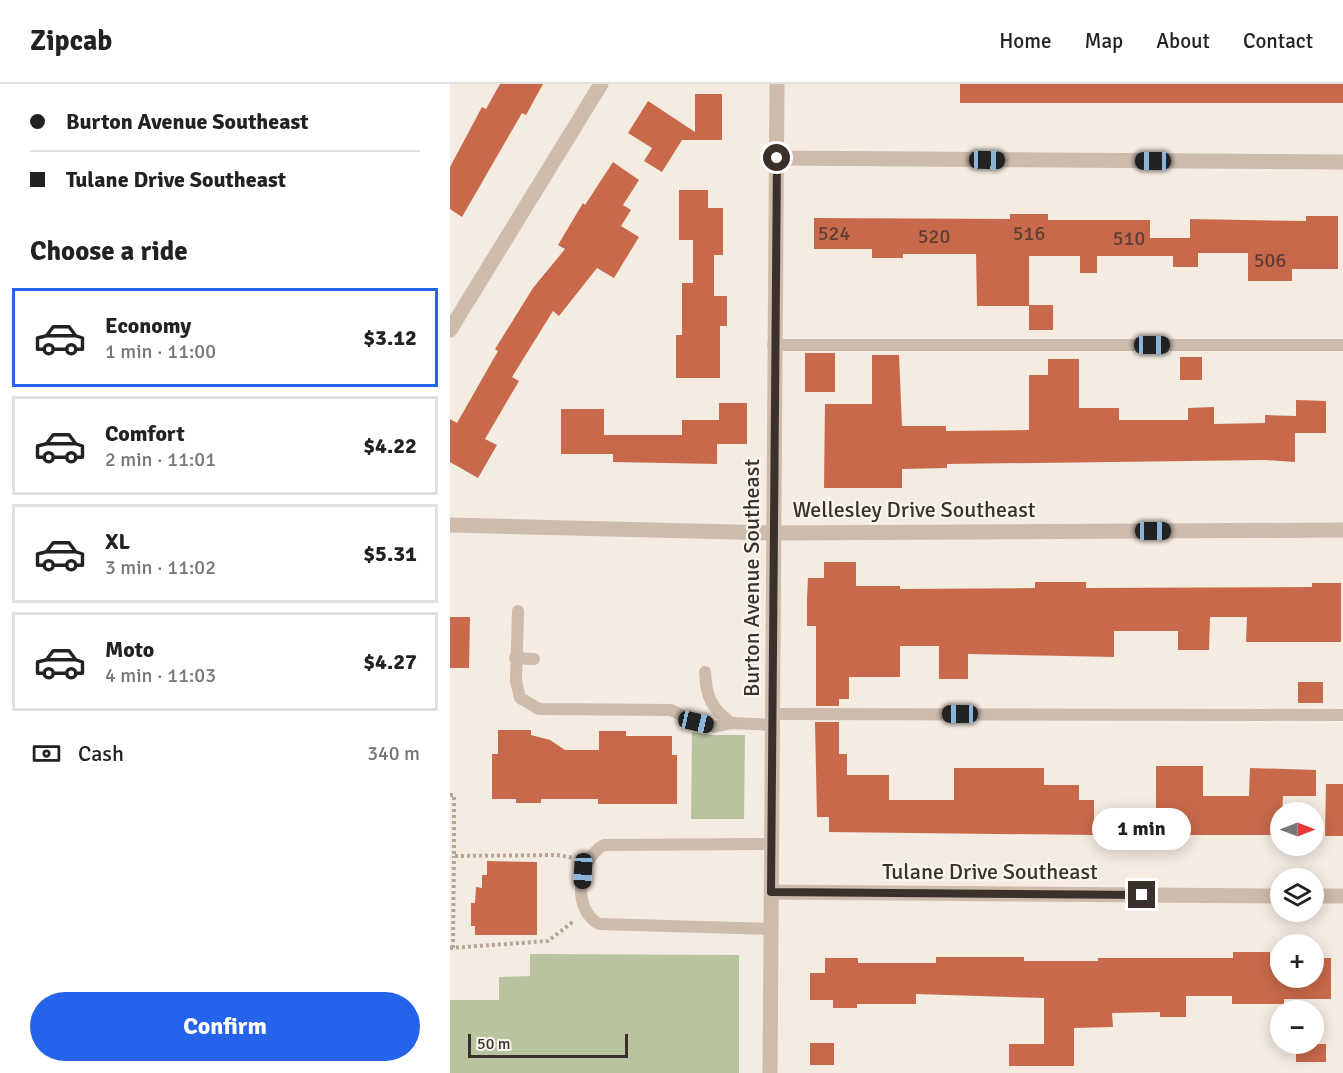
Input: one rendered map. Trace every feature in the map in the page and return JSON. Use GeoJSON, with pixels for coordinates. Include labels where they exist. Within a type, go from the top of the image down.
{"type":"FeatureCollection","features":[{"type":"Feature","properties":{"kind":"street"},"geometry":{"type":"LineString","coordinates":[[450,330],[601,84]]}},
{"type":"Feature","properties":{"kind":"street","name":"Burton Avenue Southeast"},"geometry":{"type":"LineString","coordinates":[[770,1073],[773,345],[777,84]]}},
{"type":"Feature","properties":{"kind":"street"},"geometry":{"type":"LineString","coordinates":[[777,158],[1343,162]]}},
{"type":"Feature","properties":{"kind":"street","name":"Wellesley Drive Southeast"},"geometry":{"type":"LineString","coordinates":[[450,525],[774,532],[1343,530]]}},
{"type":"Feature","properties":{"kind":"street","name":"Tulane Drive Southeast"},"geometry":{"type":"LineString","coordinates":[[771,892],[1270,896]]}},
{"type":"Feature","properties":{"kind":"street"},"geometry":{"type":"LineString","coordinates":[[1324,896],[1343,896]]}},
{"type":"Feature","properties":{"kind":"lane"},"geometry":{"type":"LineString","coordinates":[[773,345],[1343,345]]}},
{"type":"Feature","properties":{"kind":"lane"},"geometry":{"type":"LineString","coordinates":[[518,611],[515,658],[520,698],[539,709],[671,710],[696,722],[715,727],[772,719],[1343,715]]}},
{"type":"Feature","properties":{"kind":"lane"},"geometry":{"type":"LineString","coordinates":[[515,658],[534,659]]}},
{"type":"Feature","properties":{"kind":"lane"},"geometry":{"type":"LineString","coordinates":[[705,672],[709,700],[717,712],[731,723]]}},
{"type":"Feature","properties":{"kind":"lane"},"geometry":{"type":"LineString","coordinates":[[771,844],[614,843],[594,850],[587,860],[582,886],[582,901],[591,920],[610,926],[771,929]]}},
{"type":"Feature","properties":{"kind":"path"},"geometry":{"type":"LineString","coordinates":[[450,795],[454,795],[452,948],[548,941],[586,912]]}},
{"type":"Feature","properties":{"kind":"path"},"geometry":{"type":"LineString","coordinates":[[454,856],[557,855],[587,860]]}},
{"type":"Feature","properties":{"kind":"green space"},"geometry":{"type":"Polygon","coordinates":[[[692,732],[711,735],[745,735],[744,819],[691,819],[692,732]]]}},
{"type":"Feature","properties":{"kind":"green space"},"geometry":{"type":"Polygon","coordinates":[[[530,954],[739,955],[739,1073],[450,1073],[450,1000],[499,1000],[499,977],[530,976],[530,954]]]}},
{"type":"Feature","properties":{"kind":"building"},"geometry":{"type":"Polygon","coordinates":[[[500,84],[543,84],[526,115],[522,113],[462,217],[450,209],[450,167],[482,107],[486,109],[500,84]]]}},
{"type":"Feature","properties":{"kind":"building"},"geometry":{"type":"Polygon","coordinates":[[[960,84],[1343,84],[1343,103],[960,103],[960,84]]]}},
{"type":"Feature","properties":{"kind":"building"},"geometry":{"type":"Polygon","coordinates":[[[695,94],[722,94],[722,140],[682,140],[662,172],[644,161],[652,148],[628,133],[648,101],[695,132],[695,94]]]}},
{"type":"Feature","properties":{"kind":"building"},"geometry":{"type":"Polygon","coordinates":[[[613,162],[639,180],[623,205],[631,210],[621,226],[639,237],[614,278],[597,268],[559,316],[553,311],[512,377],[519,381],[485,439],[497,445],[478,478],[450,462],[450,419],[457,423],[498,351],[495,349],[533,288],[565,249],[558,245],[583,203],[585,205],[613,162]]]}},
{"type":"Feature","properties":{"kind":"building"},"geometry":{"type":"Polygon","coordinates":[[[679,190],[708,190],[708,208],[723,208],[723,255],[714,255],[714,296],[727,296],[727,326],[720,326],[720,378],[676,378],[676,335],[682,335],[682,283],[693,283],[693,240],[679,240],[679,190]]]}},
{"type":"Feature","properties":{"kind":"building"},"geometry":{"type":"Polygon","coordinates":[[[1010,214],[1048,214],[1048,220],[1150,220],[1150,238],[1190,238],[1190,219],[1306,221],[1306,216],[1338,216],[1338,269],[1292,269],[1292,281],[1248,281],[1248,253],[1198,253],[1198,267],[1173,267],[1173,256],[1097,256],[1097,273],[1080,273],[1080,256],[1029,256],[1029,305],[1053,305],[1053,330],[1029,330],[1029,306],[977,306],[976,254],[903,254],[903,258],[872,258],[872,249],[814,249],[814,218],[1010,219],[1010,214]]]}},
{"type":"Feature","properties":{"kind":"building"},"geometry":{"type":"Polygon","coordinates":[[[805,353],[835,353],[835,392],[805,392],[805,353]]]}},
{"type":"Feature","properties":{"kind":"building"},"geometry":{"type":"Polygon","coordinates":[[[872,355],[899,355],[902,426],[946,426],[946,431],[1029,430],[1029,375],[1048,375],[1048,359],[1079,359],[1079,408],[1119,408],[1119,420],[1188,420],[1188,408],[1214,407],[1214,424],[1265,423],[1265,415],[1296,416],[1296,400],[1326,401],[1326,433],[1295,433],[1295,462],[1265,460],[947,464],[947,468],[902,469],[902,488],[824,488],[825,404],[872,404],[872,355]]]}},
{"type":"Feature","properties":{"kind":"building"},"geometry":{"type":"Polygon","coordinates":[[[1180,357],[1202,357],[1202,380],[1180,380],[1180,357]]]}},
{"type":"Feature","properties":{"kind":"building"},"geometry":{"type":"Polygon","coordinates":[[[719,403],[747,403],[747,444],[717,444],[717,464],[613,462],[613,454],[561,454],[561,409],[604,409],[604,435],[682,435],[682,420],[719,420],[719,403]]]}},
{"type":"Feature","properties":{"kind":"building"},"geometry":{"type":"Polygon","coordinates":[[[824,562],[856,562],[856,586],[900,586],[900,589],[1035,588],[1035,582],[1086,582],[1086,588],[1312,587],[1312,583],[1341,583],[1341,642],[1246,642],[1247,617],[1210,617],[1209,650],[1178,650],[1178,631],[1114,631],[1114,657],[968,654],[968,679],[939,679],[939,646],[900,646],[900,677],[849,677],[849,699],[839,699],[839,706],[816,706],[816,626],[807,626],[808,578],[824,578],[824,562]]]}},
{"type":"Feature","properties":{"kind":"building"},"geometry":{"type":"Polygon","coordinates":[[[450,617],[470,617],[469,668],[450,668],[450,617]]]}},
{"type":"Feature","properties":{"kind":"building"},"geometry":{"type":"Polygon","coordinates":[[[1298,682],[1323,682],[1323,703],[1298,703],[1298,682]]]}},
{"type":"Feature","properties":{"kind":"building"},"geometry":{"type":"Polygon","coordinates":[[[815,722],[839,722],[839,754],[847,754],[847,775],[889,775],[889,800],[954,800],[954,768],[1044,768],[1044,785],[1079,785],[1079,800],[1094,800],[1094,835],[829,832],[829,817],[817,817],[815,722]]]}},
{"type":"Feature","properties":{"kind":"building"},"geometry":{"type":"Polygon","coordinates":[[[498,730],[531,730],[531,735],[550,740],[565,750],[599,750],[599,731],[626,731],[626,736],[672,736],[672,755],[677,755],[677,804],[598,804],[598,799],[541,799],[541,803],[516,803],[516,799],[492,799],[492,754],[498,754],[498,730]]]}},
{"type":"Feature","properties":{"kind":"building"},"geometry":{"type":"Polygon","coordinates":[[[1156,766],[1203,766],[1203,796],[1249,796],[1250,768],[1316,770],[1316,796],[1283,796],[1283,802],[1270,802],[1270,835],[1173,835],[1173,816],[1156,816],[1156,766]]]}},
{"type":"Feature","properties":{"kind":"building"},"geometry":{"type":"Polygon","coordinates":[[[1326,784],[1343,784],[1343,836],[1325,836],[1326,784]]]}},
{"type":"Feature","properties":{"kind":"building"},"geometry":{"type":"Polygon","coordinates":[[[487,861],[537,862],[537,935],[475,935],[475,926],[471,926],[471,903],[475,903],[476,887],[482,888],[482,875],[487,875],[487,861]]]}},
{"type":"Feature","properties":{"kind":"building"},"geometry":{"type":"Polygon","coordinates":[[[1233,952],[1270,952],[1270,988],[1324,988],[1324,958],[1331,958],[1331,999],[1284,999],[1270,1000],[1270,1004],[1232,1004],[1232,996],[1186,996],[1186,1017],[1160,1017],[1160,1012],[1112,1013],[1113,1027],[1074,1028],[1074,1066],[1009,1066],[1009,1044],[1044,1044],[1044,998],[916,994],[916,1004],[857,1004],[857,1008],[833,1008],[833,1000],[810,1000],[810,973],[825,973],[825,958],[858,958],[858,963],[936,963],[936,957],[1024,957],[1024,961],[1098,961],[1098,958],[1233,958],[1233,952]]]}},
{"type":"Feature","properties":{"kind":"building"},"geometry":{"type":"Polygon","coordinates":[[[810,1043],[834,1043],[834,1065],[810,1065],[810,1043]]]}},
{"type":"Feature","properties":{"kind":"building"},"geometry":{"type":"Polygon","coordinates":[[[1324,1044],[1326,1044],[1326,1062],[1296,1062],[1296,1054],[1324,1054],[1324,1044]]]}},
{"type":"Feature","properties":{"kind":"route"},"geometry":{"type":"LineString","coordinates":[[777,158],[773,345],[771,892],[1142,895]]}}]}
